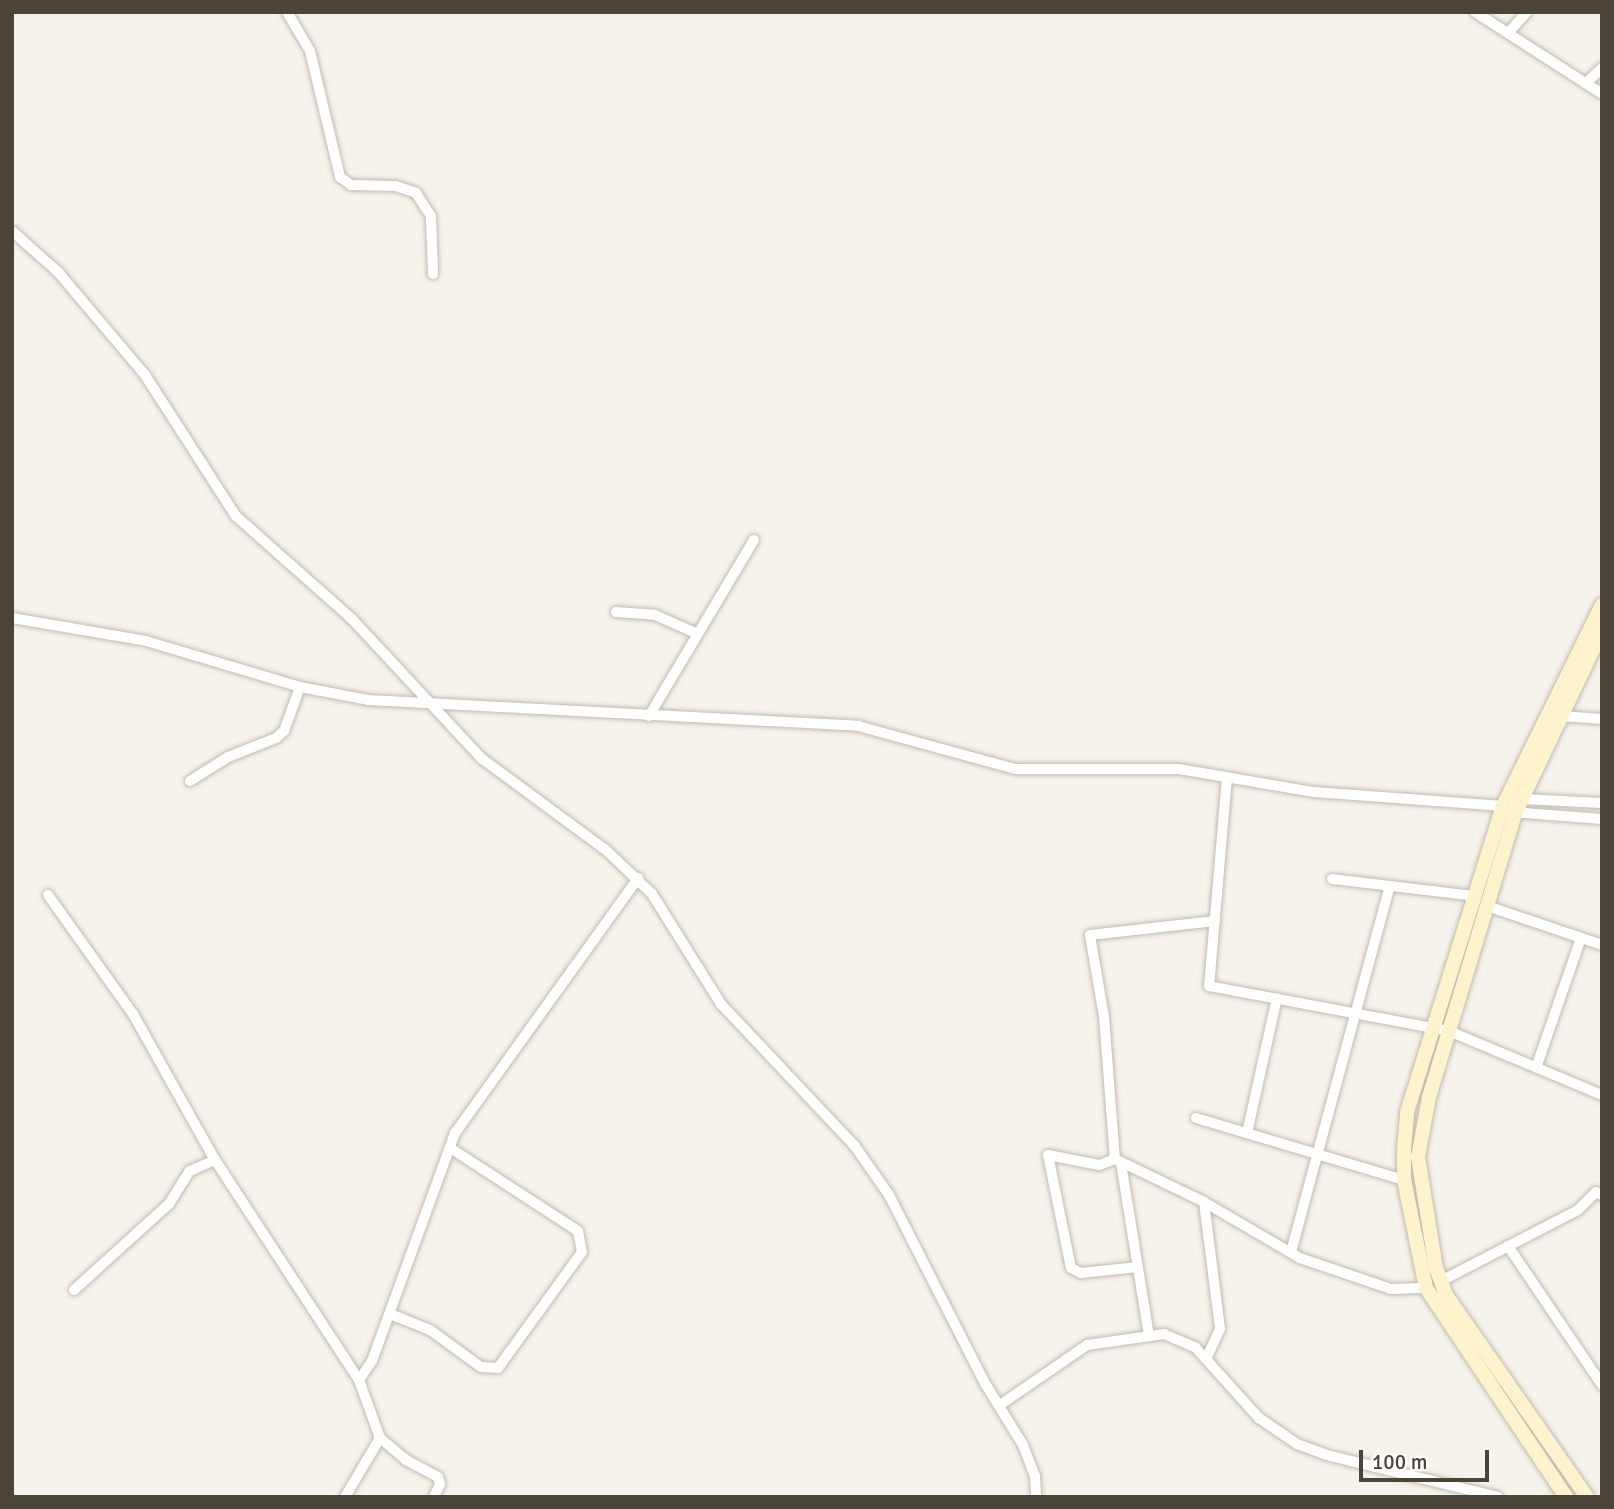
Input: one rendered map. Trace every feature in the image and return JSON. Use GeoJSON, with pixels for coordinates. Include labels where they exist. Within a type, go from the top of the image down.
{"type":"FeatureCollection","features":[{"type":"Feature","properties":{"kind":"street"},"geometry":{"type":"LineString","coordinates":[[287,12],[310,51],[325,129],[340,177],[351,185],[403,187],[416,193],[431,216],[433,274]]}},
{"type":"Feature","properties":{"kind":"street"},"geometry":{"type":"LineString","coordinates":[[1475,12],[1602,94]]}},
{"type":"Feature","properties":{"kind":"street"},"geometry":{"type":"LineString","coordinates":[[1508,33],[1527,12]]}},
{"type":"Feature","properties":{"kind":"street"},"geometry":{"type":"LineString","coordinates":[[1586,83],[1602,68]]}},
{"type":"Feature","properties":{"kind":"street"},"geometry":{"type":"LineString","coordinates":[[12,231],[58,272],[145,375],[236,516],[352,619],[481,758],[638,878],[676,926],[721,1004],[841,1130],[878,1177],[1023,1445],[1035,1476],[1036,1497]]}},
{"type":"Feature","properties":{"kind":"street"},"geometry":{"type":"LineString","coordinates":[[649,716],[754,540]]}},
{"type":"Feature","properties":{"kind":"street"},"geometry":{"type":"LineString","coordinates":[[1587,1497],[1464,1322],[1441,1281],[1418,1157],[1481,901],[1509,810],[1602,605]]}},
{"type":"Feature","properties":{"kind":"street"},"geometry":{"type":"LineString","coordinates":[[616,612],[655,615],[698,634]]}},
{"type":"Feature","properties":{"kind":"street"},"geometry":{"type":"LineString","coordinates":[[12,618],[146,642],[300,687],[432,706],[858,726],[1015,769],[1179,769],[1314,792],[1602,819]]}},
{"type":"Feature","properties":{"kind":"street"},"geometry":{"type":"LineString","coordinates":[[1509,810],[1522,799],[1600,638]]}},
{"type":"Feature","properties":{"kind":"street"},"geometry":{"type":"LineString","coordinates":[[190,781],[228,757],[276,738],[284,731],[300,687]]}},
{"type":"Feature","properties":{"kind":"street"},"geometry":{"type":"LineString","coordinates":[[1562,716],[1602,719]]}},
{"type":"Feature","properties":{"kind":"street"},"geometry":{"type":"LineString","coordinates":[[1227,777],[1209,986],[1449,1031],[1537,1065],[1602,1095]]}},
{"type":"Feature","properties":{"kind":"street"},"geometry":{"type":"LineString","coordinates":[[1522,799],[1602,803]]}},
{"type":"Feature","properties":{"kind":"street"},"geometry":{"type":"LineString","coordinates":[[359,1380],[372,1361],[455,1133],[638,878]]}},
{"type":"Feature","properties":{"kind":"street"},"geometry":{"type":"LineString","coordinates":[[1332,879],[1481,901],[1602,945]]}},
{"type":"Feature","properties":{"kind":"street"},"geometry":{"type":"LineString","coordinates":[[1291,1252],[1314,1153],[1357,1012],[1390,886]]}},
{"type":"Feature","properties":{"kind":"street"},"geometry":{"type":"LineString","coordinates":[[48,895],[133,1014],[215,1160],[359,1380],[380,1438],[406,1460],[438,1477],[440,1484],[434,1497]]}},
{"type":"Feature","properties":{"kind":"street"},"geometry":{"type":"LineString","coordinates":[[1481,901],[1434,1027],[1408,1112],[1404,1180],[1426,1288],[1566,1497]]}},
{"type":"Feature","properties":{"kind":"street"},"geometry":{"type":"LineString","coordinates":[[1149,1335],[1118,1161],[1104,1017],[1090,935],[1215,921]]}},
{"type":"Feature","properties":{"kind":"street"},"geometry":{"type":"LineString","coordinates":[[1537,1065],[1581,939]]}},
{"type":"Feature","properties":{"kind":"street"},"geometry":{"type":"LineString","coordinates":[[1247,1133],[1277,998]]}},
{"type":"Feature","properties":{"kind":"street"},"geometry":{"type":"LineString","coordinates":[[1196,1118],[1404,1180]]}},
{"type":"Feature","properties":{"kind":"street"},"geometry":{"type":"LineString","coordinates":[[390,1314],[430,1330],[481,1367],[498,1368],[582,1252],[578,1231],[450,1148]]}},
{"type":"Feature","properties":{"kind":"street"},"geometry":{"type":"LineString","coordinates":[[1138,1267],[1082,1273],[1071,1268],[1048,1155],[1099,1165],[1118,1161],[1204,1202],[1291,1252],[1391,1289],[1426,1288]]}},
{"type":"Feature","properties":{"kind":"street"},"geometry":{"type":"LineString","coordinates":[[74,1290],[169,1204],[190,1171],[215,1160]]}},
{"type":"Feature","properties":{"kind":"street"},"geometry":{"type":"LineString","coordinates":[[1441,1281],[1578,1210],[1596,1192],[1602,1195]]}},
{"type":"Feature","properties":{"kind":"street"},"geometry":{"type":"LineString","coordinates":[[1204,1202],[1220,1329],[1206,1359]]}},
{"type":"Feature","properties":{"kind":"street"},"geometry":{"type":"LineString","coordinates":[[1508,1247],[1602,1385]]}},
{"type":"Feature","properties":{"kind":"street"},"geometry":{"type":"LineString","coordinates":[[1000,1405],[1087,1345],[1149,1335],[1181,1339],[1206,1359],[1259,1418],[1297,1444],[1455,1492],[1498,1497]]}},
{"type":"Feature","properties":{"kind":"street"},"geometry":{"type":"LineString","coordinates":[[345,1497],[380,1438]]}}]}
